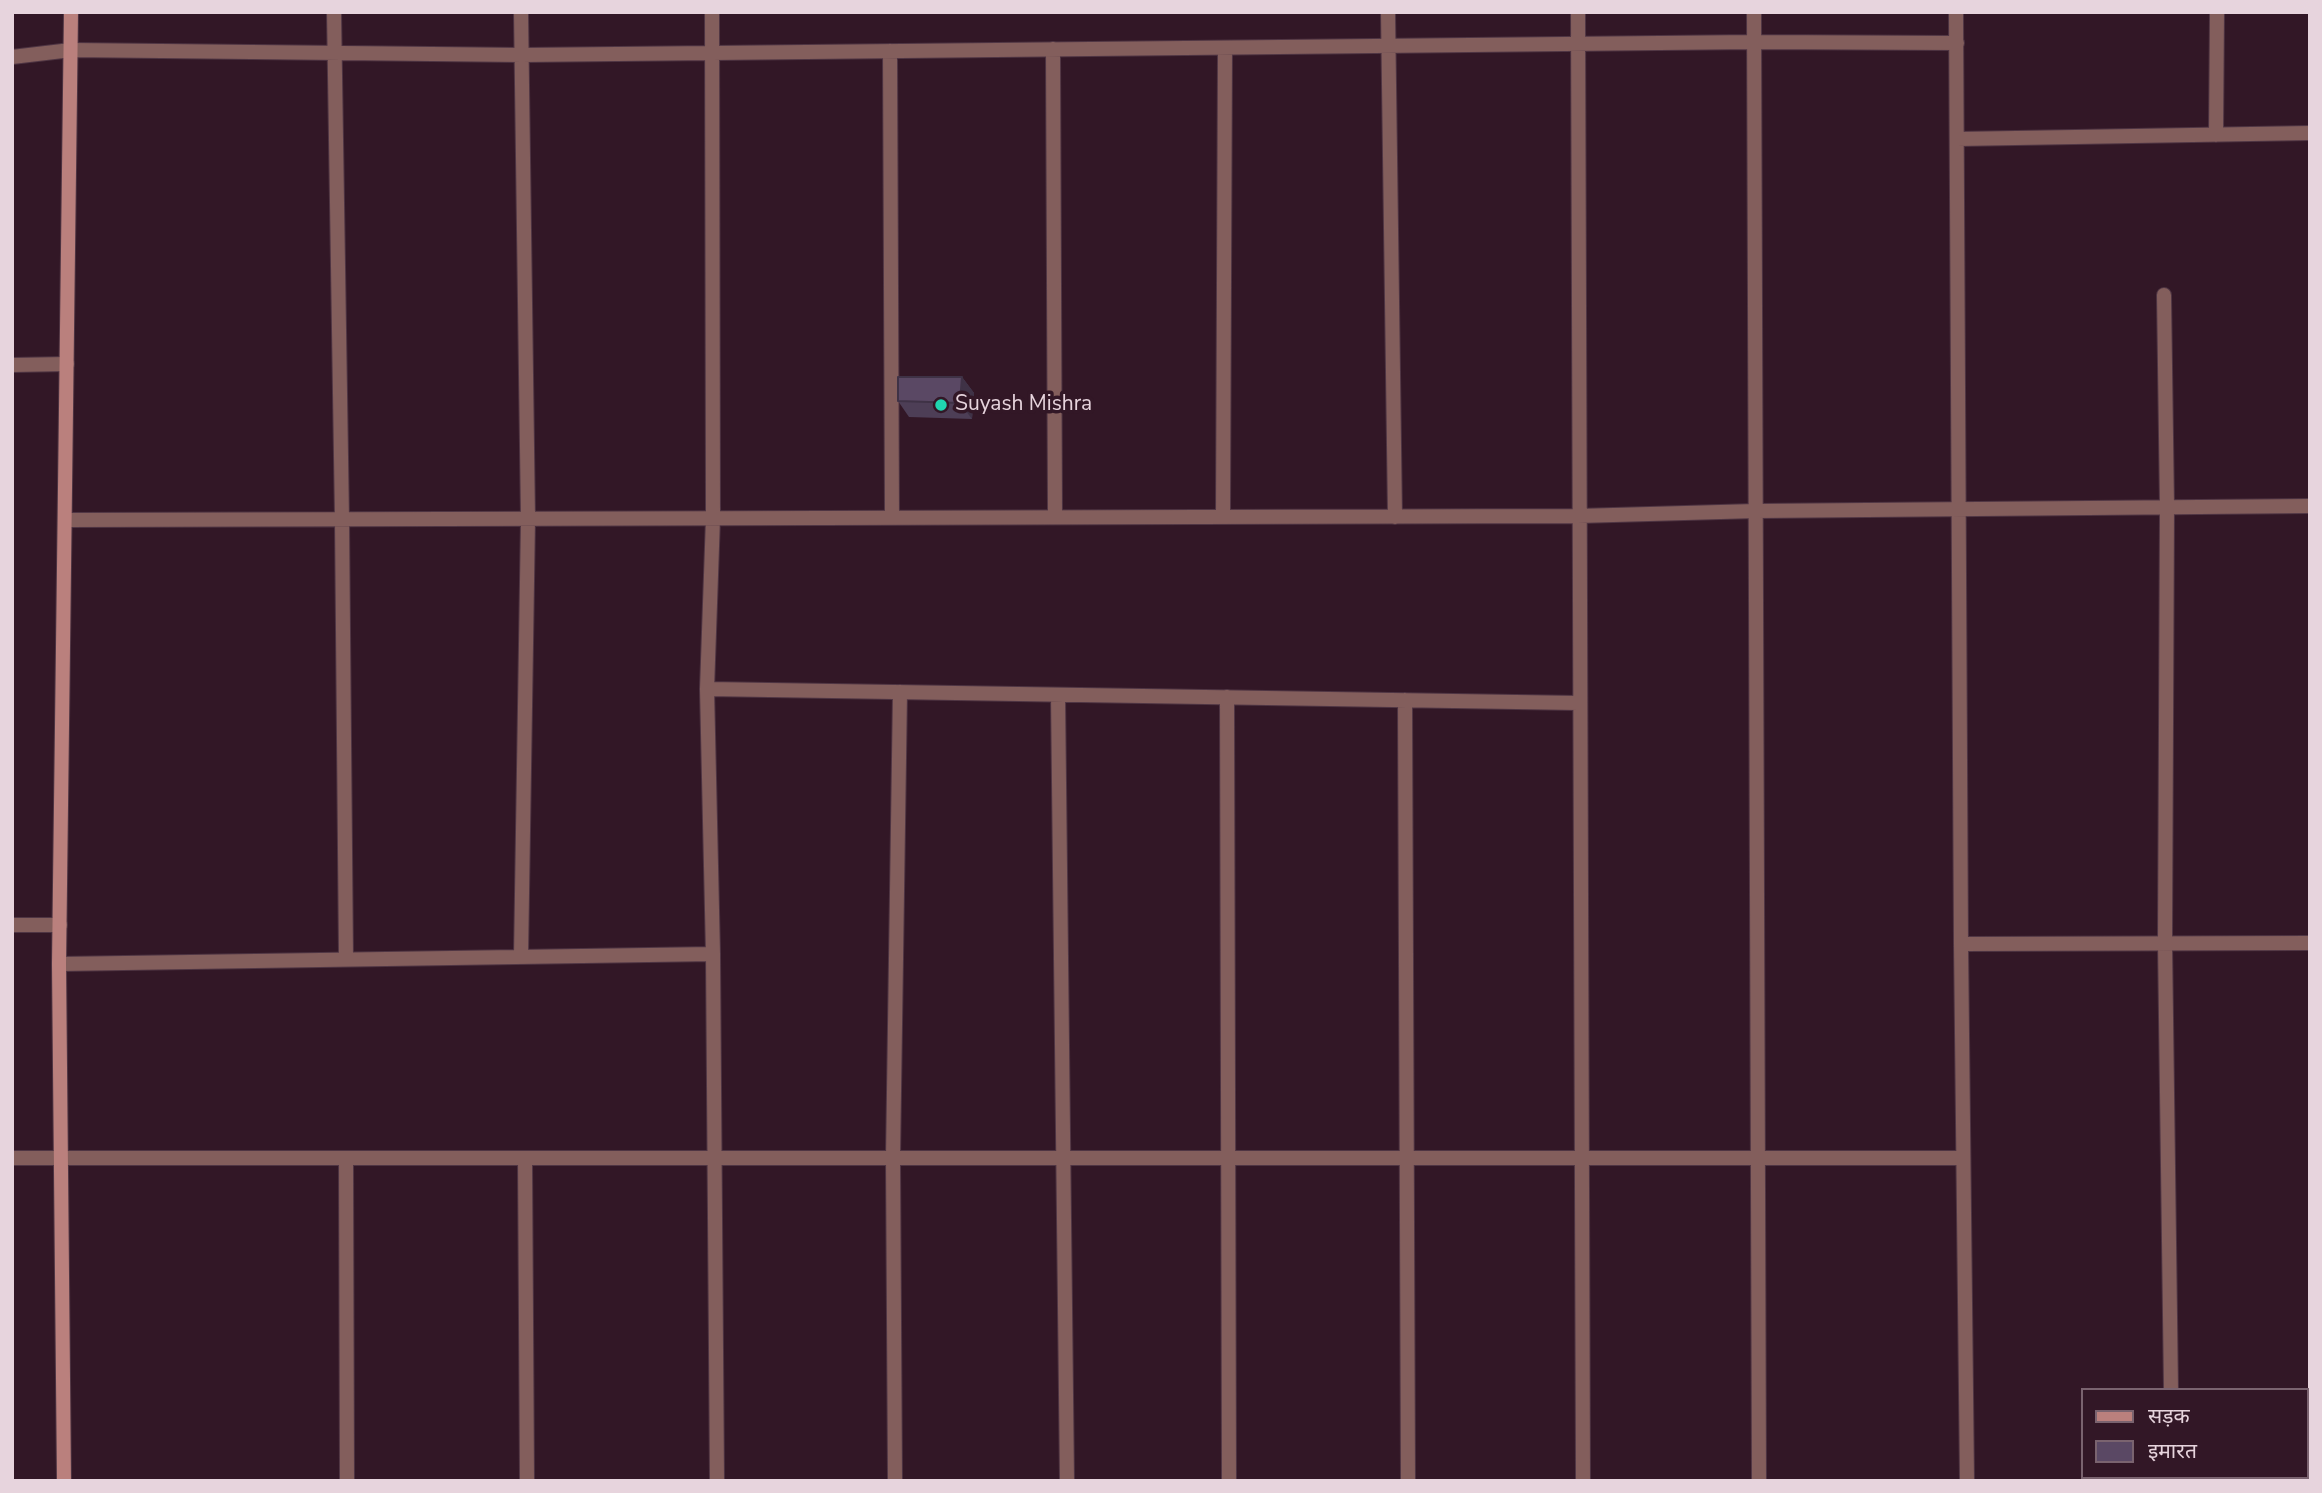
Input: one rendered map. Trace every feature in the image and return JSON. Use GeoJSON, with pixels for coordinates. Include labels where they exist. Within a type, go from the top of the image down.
{"type":"FeatureCollection","features":[{"type":"Feature","properties":{"kind":"street"},"geometry":{"type":"LineString","coordinates":[[64,1481],[59,964],[71,12]]}},
{"type":"Feature","properties":{"kind":"street"},"geometry":{"type":"LineString","coordinates":[[334,12],[346,959]]}},
{"type":"Feature","properties":{"kind":"street"},"geometry":{"type":"LineString","coordinates":[[521,12],[528,519],[521,956]]}},
{"type":"Feature","properties":{"kind":"street"},"geometry":{"type":"LineString","coordinates":[[712,12],[713,518],[707,689],[713,954],[717,1481]]}},
{"type":"Feature","properties":{"kind":"street"},"geometry":{"type":"LineString","coordinates":[[1388,12],[1395,517]]}},
{"type":"Feature","properties":{"kind":"street"},"geometry":{"type":"LineString","coordinates":[[1578,12],[1578,703],[1583,1481]]}},
{"type":"Feature","properties":{"kind":"street"},"geometry":{"type":"LineString","coordinates":[[1754,12],[1759,1481]]}},
{"type":"Feature","properties":{"kind":"street"},"geometry":{"type":"LineString","coordinates":[[1956,12],[1967,1481]]}},
{"type":"Feature","properties":{"kind":"street"},"geometry":{"type":"LineString","coordinates":[[2216,135],[2217,12]]}},
{"type":"Feature","properties":{"kind":"street"},"geometry":{"type":"LineString","coordinates":[[12,57],[71,50],[522,55],[1754,42],[1957,43]]}},
{"type":"Feature","properties":{"kind":"street"},"geometry":{"type":"LineString","coordinates":[[1223,517],[1225,48]]}},
{"type":"Feature","properties":{"kind":"street"},"geometry":{"type":"LineString","coordinates":[[1053,49],[1055,517]]}},
{"type":"Feature","properties":{"kind":"street"},"geometry":{"type":"LineString","coordinates":[[890,51],[892,518]]}},
{"type":"Feature","properties":{"kind":"street"},"geometry":{"type":"LineString","coordinates":[[1957,139],[2310,133]]}},
{"type":"Feature","properties":{"kind":"street"},"geometry":{"type":"LineString","coordinates":[[2164,295],[2167,507],[2165,943],[2171,1388]]}},
{"type":"Feature","properties":{"kind":"street"},"geometry":{"type":"LineString","coordinates":[[12,365],[68,364]]}},
{"type":"Feature","properties":{"kind":"street"},"geometry":{"type":"LineString","coordinates":[[66,520],[1578,516],[1756,511],[2310,506]]}},
{"type":"Feature","properties":{"kind":"street"},"geometry":{"type":"LineString","coordinates":[[707,689],[1578,703]]}},
{"type":"Feature","properties":{"kind":"street"},"geometry":{"type":"LineString","coordinates":[[895,1481],[893,1158],[900,692]]}},
{"type":"Feature","properties":{"kind":"street"},"geometry":{"type":"LineString","coordinates":[[1058,695],[1067,1481]]}},
{"type":"Feature","properties":{"kind":"street"},"geometry":{"type":"LineString","coordinates":[[1227,697],[1229,1481]]}},
{"type":"Feature","properties":{"kind":"street"},"geometry":{"type":"LineString","coordinates":[[1405,700],[1408,1481]]}},
{"type":"Feature","properties":{"kind":"street"},"geometry":{"type":"LineString","coordinates":[[12,925],[60,925]]}},
{"type":"Feature","properties":{"kind":"street"},"geometry":{"type":"LineString","coordinates":[[1961,944],[2310,943]]}},
{"type":"Feature","properties":{"kind":"street"},"geometry":{"type":"LineString","coordinates":[[59,964],[713,954]]}},
{"type":"Feature","properties":{"kind":"street"},"geometry":{"type":"LineString","coordinates":[[12,1158],[1963,1158]]}},
{"type":"Feature","properties":{"kind":"street"},"geometry":{"type":"LineString","coordinates":[[346,1158],[347,1481]]}},
{"type":"Feature","properties":{"kind":"street"},"geometry":{"type":"LineString","coordinates":[[525,1158],[527,1481]]}},
{"type":"Feature","properties":{"kind":"building"},"geometry":{"type":"Polygon","coordinates":[[[898,377],[962,377],[960,403],[898,401],[898,377]]]}},
{"type":"Feature","properties":{"kind":"place","name":"Suyash Mishra"},"geometry":{"type":"Point","coordinates":[941,405]}}]}
